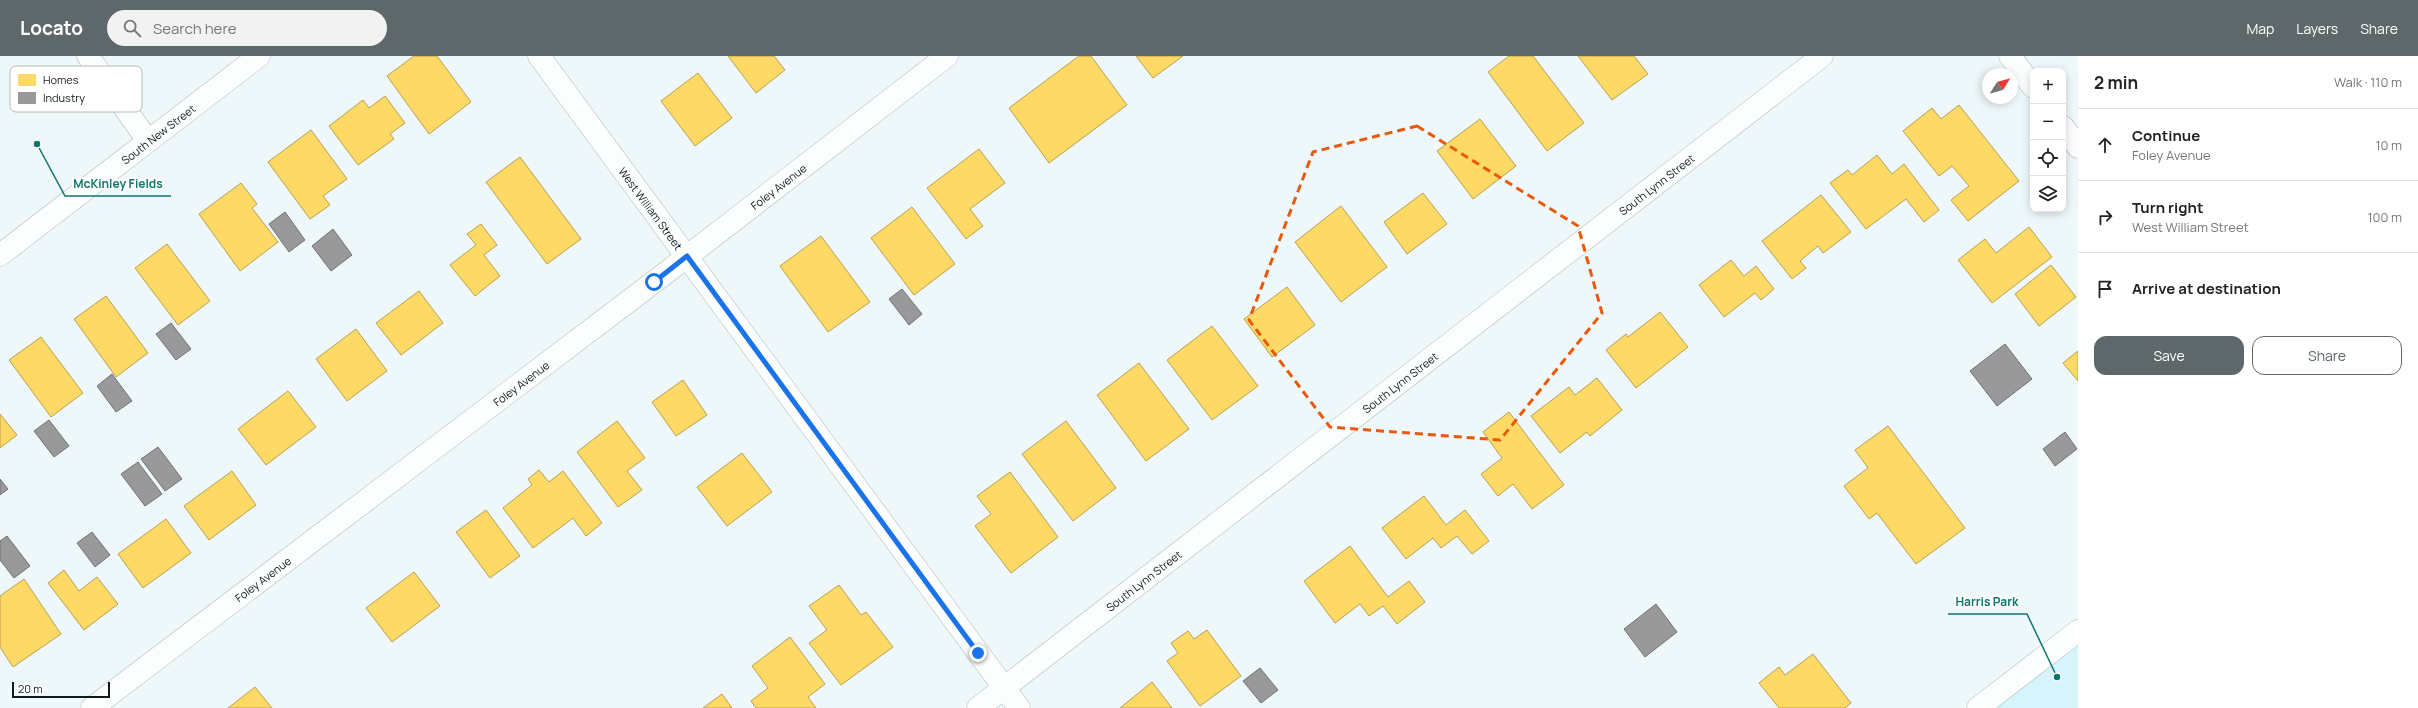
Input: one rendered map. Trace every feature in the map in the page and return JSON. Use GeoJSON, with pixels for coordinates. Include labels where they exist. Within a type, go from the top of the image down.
{"type":"FeatureCollection","features":[{"type":"Feature","properties":{"kind":"street"},"geometry":{"type":"LineString","coordinates":[[88,56],[95,66]]}},
{"type":"Feature","properties":{"kind":"street","name":"South New Street"},"geometry":{"type":"LineString","coordinates":[[0,255],[259,56]]}},
{"type":"Feature","properties":{"kind":"street","name":"West William Street"},"geometry":{"type":"LineString","coordinates":[[539,56],[1019,708]]}},
{"type":"Feature","properties":{"kind":"street","name":"Foley Avenue"},"geometry":{"type":"LineString","coordinates":[[92,708],[687,256],[947,56]]}},
{"type":"Feature","properties":{"kind":"street","name":"South Lynn Street"},"geometry":{"type":"LineString","coordinates":[[978,708],[1822,56]]}},
{"type":"Feature","properties":{"kind":"street"},"geometry":{"type":"LineString","coordinates":[[2010,56],[2030,83]]}},
{"type":"Feature","properties":{"kind":"street"},"geometry":{"type":"LineString","coordinates":[[128,112],[148,141]]}},
{"type":"Feature","properties":{"kind":"street"},"geometry":{"type":"LineString","coordinates":[[2066,131],[2078,147]]}},
{"type":"Feature","properties":{"kind":"street"},"geometry":{"type":"LineString","coordinates":[[1978,708],[2078,631]]}},
{"type":"Feature","properties":{"kind":"highlighted area"},"geometry":{"type":"Polygon","coordinates":[[[1417,126],[1578,226],[1602,313],[1500,440],[1330,427],[1249,320],[1313,152],[1417,126]]]}},
{"type":"Feature","properties":{"kind":"shaded area"},"geometry":{"type":"Polygon","coordinates":[[[2078,645],[2078,708],[1996,708],[2078,645]]]}},
{"type":"Feature","properties":{"kind":"building: Homes"},"geometry":{"type":"Polygon","coordinates":[[[414,56],[437,56],[471,102],[429,134],[387,76],[414,56]]]}},
{"type":"Feature","properties":{"kind":"building: Homes"},"geometry":{"type":"Polygon","coordinates":[[[728,56],[774,56],[785,70],[756,93],[728,56]]]}},
{"type":"Feature","properties":{"kind":"building: Homes"},"geometry":{"type":"Polygon","coordinates":[[[1079,56],[1091,56],[1127,105],[1049,163],[1009,108],[1079,56]]]}},
{"type":"Feature","properties":{"kind":"building: Homes"},"geometry":{"type":"Polygon","coordinates":[[[1136,56],[1183,56],[1153,78],[1136,56]]]}},
{"type":"Feature","properties":{"kind":"building: Homes"},"geometry":{"type":"Polygon","coordinates":[[[1509,56],[1533,56],[1584,123],[1547,151],[1488,72],[1509,56]]]}},
{"type":"Feature","properties":{"kind":"building: Homes"},"geometry":{"type":"Polygon","coordinates":[[[1578,56],[1634,56],[1648,74],[1612,100],[1578,56]]]}},
{"type":"Feature","properties":{"kind":"building: Homes"},"geometry":{"type":"Polygon","coordinates":[[[698,73],[732,118],[695,146],[661,101],[698,73]]]}},
{"type":"Feature","properties":{"kind":"building: Homes"},"geometry":{"type":"Polygon","coordinates":[[[385,96],[405,123],[390,134],[394,139],[358,165],[329,126],[363,100],[369,108],[385,96]]]}},
{"type":"Feature","properties":{"kind":"building: Homes"},"geometry":{"type":"Polygon","coordinates":[[[1959,105],[2019,181],[1968,221],[1951,200],[1969,186],[1952,166],[1939,176],[1903,131],[1932,108],[1941,119],[1959,105]]]}},
{"type":"Feature","properties":{"kind":"building: Homes"},"geometry":{"type":"Polygon","coordinates":[[[1480,119],[1516,166],[1473,199],[1437,151],[1480,119]]]}},
{"type":"Feature","properties":{"kind":"building: Homes"},"geometry":{"type":"Polygon","coordinates":[[[311,130],[347,179],[323,196],[330,205],[310,219],[268,162],[311,130]]]}},
{"type":"Feature","properties":{"kind":"building: Homes"},"geometry":{"type":"Polygon","coordinates":[[[979,149],[1005,183],[970,209],[983,226],[966,239],[927,188],[979,149]]]}},
{"type":"Feature","properties":{"kind":"building: Homes"},"geometry":{"type":"Polygon","coordinates":[[[1877,155],[1892,174],[1904,164],[1939,210],[1924,222],[1906,199],[1866,229],[1830,183],[1848,170],[1852,175],[1877,155]]]}},
{"type":"Feature","properties":{"kind":"building: Homes"},"geometry":{"type":"Polygon","coordinates":[[[520,157],[581,239],[547,264],[486,182],[520,157]]]}},
{"type":"Feature","properties":{"kind":"building: Homes"},"geometry":{"type":"Polygon","coordinates":[[[241,183],[257,204],[252,208],[278,242],[240,271],[199,214],[241,183]]]}},
{"type":"Feature","properties":{"kind":"building: Homes"},"geometry":{"type":"Polygon","coordinates":[[[1423,193],[1447,224],[1407,254],[1384,222],[1423,193]]]}},
{"type":"Feature","properties":{"kind":"building: Homes"},"geometry":{"type":"Polygon","coordinates":[[[1821,195],[1851,232],[1823,253],[1818,246],[1800,261],[1806,268],[1792,279],[1762,241],[1821,195]]]}},
{"type":"Feature","properties":{"kind":"building: Homes"},"geometry":{"type":"Polygon","coordinates":[[[1341,206],[1387,267],[1341,302],[1295,242],[1341,206]]]}},
{"type":"Feature","properties":{"kind":"building: Homes"},"geometry":{"type":"Polygon","coordinates":[[[912,207],[955,264],[914,295],[871,238],[912,207]]]}},
{"type":"Feature","properties":{"kind":"building: Homes"},"geometry":{"type":"Polygon","coordinates":[[[481,224],[497,245],[484,255],[500,276],[475,296],[450,265],[476,245],[467,234],[481,224]]]}},
{"type":"Feature","properties":{"kind":"building: Homes"},"geometry":{"type":"Polygon","coordinates":[[[2029,227],[2052,257],[1992,303],[1958,260],[1985,239],[1996,253],[2029,227]]]}},
{"type":"Feature","properties":{"kind":"building: Homes"},"geometry":{"type":"Polygon","coordinates":[[[821,236],[870,302],[828,332],[780,266],[821,236]]]}},
{"type":"Feature","properties":{"kind":"building: Homes"},"geometry":{"type":"Polygon","coordinates":[[[167,244],[210,301],[178,325],[135,268],[167,244]]]}},
{"type":"Feature","properties":{"kind":"building: Homes"},"geometry":{"type":"Polygon","coordinates":[[[1731,260],[1744,276],[1756,266],[1774,289],[1761,300],[1755,293],[1724,317],[1699,285],[1731,260]]]}},
{"type":"Feature","properties":{"kind":"building: Homes"},"geometry":{"type":"Polygon","coordinates":[[[2051,265],[2076,297],[2039,326],[2015,294],[2051,265]]]}},
{"type":"Feature","properties":{"kind":"building: Homes"},"geometry":{"type":"Polygon","coordinates":[[[1287,287],[1315,325],[1272,357],[1244,319],[1287,287]]]}},
{"type":"Feature","properties":{"kind":"building: Homes"},"geometry":{"type":"Polygon","coordinates":[[[419,291],[443,323],[401,355],[376,323],[419,291]]]}},
{"type":"Feature","properties":{"kind":"building: Homes"},"geometry":{"type":"Polygon","coordinates":[[[106,296],[148,353],[116,377],[74,319],[106,296]]]}},
{"type":"Feature","properties":{"kind":"building: Homes"},"geometry":{"type":"Polygon","coordinates":[[[1660,312],[1688,347],[1636,388],[1606,350],[1626,334],[1628,337],[1660,312]]]}},
{"type":"Feature","properties":{"kind":"building: Homes"},"geometry":{"type":"Polygon","coordinates":[[[1212,326],[1258,386],[1212,420],[1167,360],[1212,326]]]}},
{"type":"Feature","properties":{"kind":"building: Homes"},"geometry":{"type":"Polygon","coordinates":[[[356,329],[387,371],[347,401],[316,359],[356,329]]]}},
{"type":"Feature","properties":{"kind":"building: Homes"},"geometry":{"type":"Polygon","coordinates":[[[41,337],[83,393],[51,417],[9,360],[41,337]]]}},
{"type":"Feature","properties":{"kind":"building: Homes"},"geometry":{"type":"Polygon","coordinates":[[[2078,351],[2078,381],[2063,363],[2078,351]]]}},
{"type":"Feature","properties":{"kind":"building: Homes"},"geometry":{"type":"Polygon","coordinates":[[[1139,363],[1189,429],[1146,461],[1097,395],[1139,363]]]}},
{"type":"Feature","properties":{"kind":"building: Homes"},"geometry":{"type":"Polygon","coordinates":[[[1597,378],[1622,410],[1590,436],[1587,432],[1560,453],[1531,416],[1569,387],[1575,395],[1597,378]]]}},
{"type":"Feature","properties":{"kind":"building: Homes"},"geometry":{"type":"Polygon","coordinates":[[[683,380],[707,415],[676,436],[652,402],[683,380]]]}},
{"type":"Feature","properties":{"kind":"building: Homes"},"geometry":{"type":"Polygon","coordinates":[[[288,391],[316,427],[266,465],[238,429],[288,391]]]}},
{"type":"Feature","properties":{"kind":"building: Homes"},"geometry":{"type":"Polygon","coordinates":[[[1509,412],[1564,485],[1532,509],[1513,484],[1498,496],[1481,474],[1502,458],[1483,432],[1509,412]]]}},
{"type":"Feature","properties":{"kind":"building: Homes"},"geometry":{"type":"Polygon","coordinates":[[[0,414],[17,435],[0,448],[0,414]]]}},
{"type":"Feature","properties":{"kind":"building: Homes"},"geometry":{"type":"Polygon","coordinates":[[[617,421],[645,458],[627,471],[642,490],[618,507],[577,452],[617,421]]]}},
{"type":"Feature","properties":{"kind":"building: Homes"},"geometry":{"type":"Polygon","coordinates":[[[1066,421],[1116,488],[1073,521],[1022,454],[1066,421]]]}},
{"type":"Feature","properties":{"kind":"building: Homes"},"geometry":{"type":"Polygon","coordinates":[[[1888,426],[1965,528],[1916,564],[1877,513],[1869,519],[1844,486],[1868,468],[1855,450],[1888,426]]]}},
{"type":"Feature","properties":{"kind":"building: Homes"},"geometry":{"type":"Polygon","coordinates":[[[742,453],[772,492],[727,526],[697,487],[742,453]]]}},
{"type":"Feature","properties":{"kind":"building: Homes"},"geometry":{"type":"Polygon","coordinates":[[[539,470],[549,482],[563,471],[602,523],[586,536],[573,518],[533,548],[503,508],[532,485],[528,479],[539,470]]]}},
{"type":"Feature","properties":{"kind":"building: Homes"},"geometry":{"type":"Polygon","coordinates":[[[232,471],[256,505],[209,540],[184,506],[232,471]]]}},
{"type":"Feature","properties":{"kind":"building: Homes"},"geometry":{"type":"Polygon","coordinates":[[[1010,472],[1058,537],[1011,573],[975,526],[991,514],[977,496],[1010,472]]]}},
{"type":"Feature","properties":{"kind":"building: Homes"},"geometry":{"type":"Polygon","coordinates":[[[1424,496],[1446,525],[1465,510],[1489,541],[1472,554],[1457,536],[1441,548],[1433,538],[1406,559],[1382,528],[1424,496]]]}},
{"type":"Feature","properties":{"kind":"building: Homes"},"geometry":{"type":"Polygon","coordinates":[[[486,510],[520,556],[490,578],[456,532],[486,510]]]}},
{"type":"Feature","properties":{"kind":"building: Homes"},"geometry":{"type":"Polygon","coordinates":[[[166,519],[191,553],[143,588],[118,554],[166,519]]]}},
{"type":"Feature","properties":{"kind":"building: Homes"},"geometry":{"type":"Polygon","coordinates":[[[1350,546],[1388,597],[1409,581],[1425,602],[1397,624],[1383,606],[1369,616],[1360,604],[1335,623],[1304,581],[1350,546]]]}},
{"type":"Feature","properties":{"kind":"building: Homes"},"geometry":{"type":"Polygon","coordinates":[[[64,570],[79,591],[97,577],[118,604],[84,630],[48,583],[64,570]]]}},
{"type":"Feature","properties":{"kind":"building: Homes"},"geometry":{"type":"Polygon","coordinates":[[[414,572],[440,606],[392,642],[366,608],[414,572]]]}},
{"type":"Feature","properties":{"kind":"building: Homes"},"geometry":{"type":"Polygon","coordinates":[[[24,579],[61,634],[13,667],[0,647],[0,596],[24,579]]]}},
{"type":"Feature","properties":{"kind":"building: Homes"},"geometry":{"type":"Polygon","coordinates":[[[839,585],[861,615],[866,612],[893,647],[841,685],[809,643],[827,630],[809,606],[839,585]]]}},
{"type":"Feature","properties":{"kind":"building: Homes"},"geometry":{"type":"Polygon","coordinates":[[[1207,630],[1241,676],[1200,706],[1167,661],[1178,653],[1171,643],[1188,631],[1194,639],[1207,630]]]}},
{"type":"Feature","properties":{"kind":"building: Homes"},"geometry":{"type":"Polygon","coordinates":[[[790,637],[825,684],[808,697],[816,708],[756,708],[751,701],[768,688],[752,666],[790,637]]]}},
{"type":"Feature","properties":{"kind":"building: Homes"},"geometry":{"type":"Polygon","coordinates":[[[1813,654],[1851,703],[1845,708],[1779,708],[1759,683],[1779,667],[1785,675],[1813,654]]]}},
{"type":"Feature","properties":{"kind":"building: Homes"},"geometry":{"type":"Polygon","coordinates":[[[1152,682],[1172,708],[1120,708],[1152,682]]]}},
{"type":"Feature","properties":{"kind":"building: Homes"},"geometry":{"type":"Polygon","coordinates":[[[255,687],[272,708],[228,708],[255,687]]]}},
{"type":"Feature","properties":{"kind":"building: Homes"},"geometry":{"type":"Polygon","coordinates":[[[722,694],[732,708],[703,708],[722,694]]]}},
{"type":"Feature","properties":{"kind":"building: Industry"},"geometry":{"type":"Polygon","coordinates":[[[285,212],[305,240],[289,252],[269,224],[285,212]]]}},
{"type":"Feature","properties":{"kind":"building: Industry"},"geometry":{"type":"Polygon","coordinates":[[[333,229],[352,255],[331,271],[312,246],[333,229]]]}},
{"type":"Feature","properties":{"kind":"building: Industry"},"geometry":{"type":"Polygon","coordinates":[[[902,289],[922,314],[909,325],[889,299],[902,289]]]}},
{"type":"Feature","properties":{"kind":"building: Industry"},"geometry":{"type":"Polygon","coordinates":[[[171,323],[191,349],[176,360],[156,334],[171,323]]]}},
{"type":"Feature","properties":{"kind":"building: Industry"},"geometry":{"type":"Polygon","coordinates":[[[2005,344],[2032,379],[1997,406],[1970,371],[2005,344]]]}},
{"type":"Feature","properties":{"kind":"building: Industry"},"geometry":{"type":"Polygon","coordinates":[[[112,374],[132,401],[116,412],[97,386],[112,374]]]}},
{"type":"Feature","properties":{"kind":"building: Industry"},"geometry":{"type":"Polygon","coordinates":[[[49,420],[69,446],[54,457],[34,431],[49,420]]]}},
{"type":"Feature","properties":{"kind":"building: Industry"},"geometry":{"type":"Polygon","coordinates":[[[2065,432],[2077,449],[2055,466],[2043,449],[2065,432]]]}},
{"type":"Feature","properties":{"kind":"building: Industry"},"geometry":{"type":"Polygon","coordinates":[[[158,447],[182,479],[165,491],[141,459],[158,447]]]}},
{"type":"Feature","properties":{"kind":"building: Industry"},"geometry":{"type":"Polygon","coordinates":[[[138,462],[162,494],[145,506],[121,474],[138,462]]]}},
{"type":"Feature","properties":{"kind":"building: Industry"},"geometry":{"type":"Polygon","coordinates":[[[0,479],[8,489],[0,495],[0,479]]]}},
{"type":"Feature","properties":{"kind":"building: Industry"},"geometry":{"type":"Polygon","coordinates":[[[92,532],[110,555],[95,567],[77,543],[92,532]]]}},
{"type":"Feature","properties":{"kind":"building: Industry"},"geometry":{"type":"Polygon","coordinates":[[[7,536],[30,566],[14,578],[0,560],[0,541],[7,536]]]}},
{"type":"Feature","properties":{"kind":"building: Industry"},"geometry":{"type":"Polygon","coordinates":[[[1656,604],[1677,632],[1645,657],[1624,629],[1656,604]]]}},
{"type":"Feature","properties":{"kind":"building: Industry"},"geometry":{"type":"Polygon","coordinates":[[[1260,668],[1278,690],[1261,703],[1243,681],[1260,668]]]}},
{"type":"Feature","properties":{"kind":"place","name":"McKinley Fields"},"geometry":{"type":"Point","coordinates":[37,144]}},
{"type":"Feature","properties":{"kind":"place","name":"Harris Park"},"geometry":{"type":"Point","coordinates":[2057,677]}},
{"type":"Feature","properties":{"kind":"route"},"geometry":{"type":"LineString","coordinates":[[654,282],[687,256],[978,653]]}}]}
